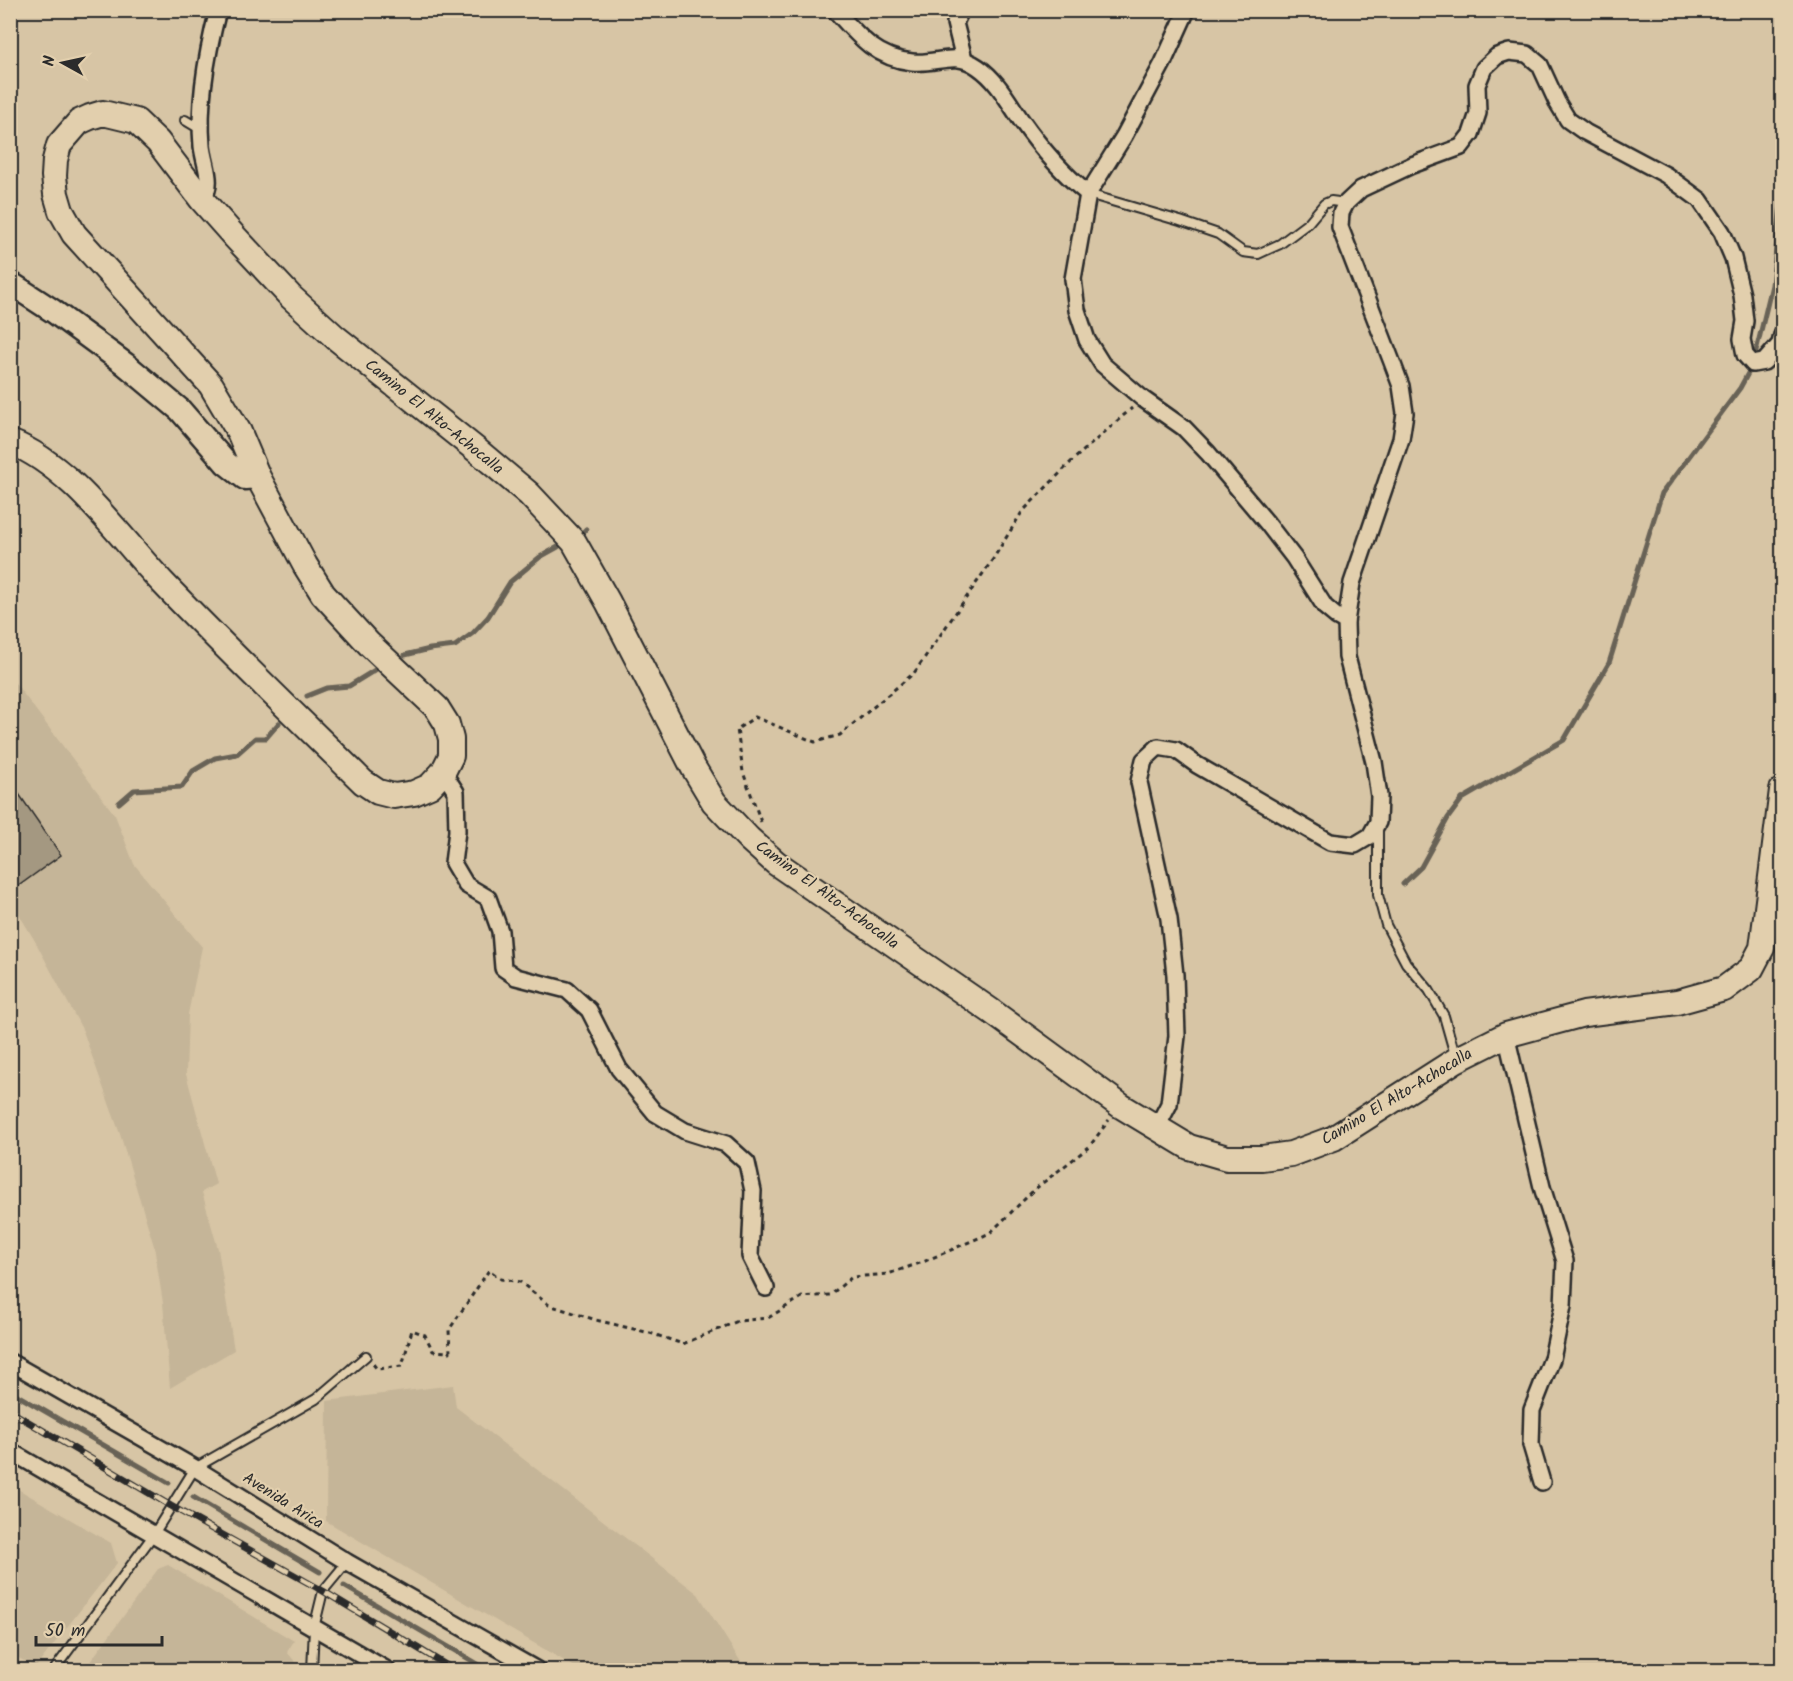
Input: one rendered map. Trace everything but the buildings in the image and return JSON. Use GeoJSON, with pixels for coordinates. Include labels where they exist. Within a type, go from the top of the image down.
{"type":"FeatureCollection","features":[{"type":"Feature","properties":{"kind":"main road","name":"Camino El Alto-Achocalla"},"geometry":{"type":"LineString","coordinates":[[443,772],[451,756],[451,739],[447,724],[437,708],[369,644],[323,594],[258,477],[239,432],[211,385],[74,234],[61,211],[54,176],[58,145],[79,122],[104,113],[136,121],[158,142],[202,200],[291,297],[335,337],[528,494],[574,542],[608,602],[693,767],[714,802],[749,839],[776,863],[991,1011],[1121,1106],[1189,1147],[1227,1158],[1262,1158],[1291,1154],[1334,1138],[1456,1060],[1506,1035],[1584,1014],[1677,1002],[1724,989],[1751,969],[1762,948],[1782,790]]}},
{"type":"Feature","properties":{"kind":"main road"},"geometry":{"type":"LineString","coordinates":[[10,283],[116,357],[180,410],[226,463],[245,478],[258,477]]}},
{"type":"Feature","properties":{"kind":"main road"},"geometry":{"type":"LineString","coordinates":[[10,442],[23,447],[56,468],[91,502],[164,584],[363,782],[378,792],[394,796],[414,793],[430,786],[443,772]]}},
{"type":"Feature","properties":{"kind":"street"},"geometry":{"type":"LineString","coordinates":[[202,200],[207,194],[209,184],[202,147],[202,104],[207,62],[218,10]]}},
{"type":"Feature","properties":{"kind":"street"},"geometry":{"type":"LineString","coordinates":[[835,10],[872,48],[892,57],[913,62],[964,59],[990,76],[1053,160],[1074,183],[1088,194]]}},
{"type":"Feature","properties":{"kind":"street"},"geometry":{"type":"LineString","coordinates":[[961,10],[956,23],[964,59]]}},
{"type":"Feature","properties":{"kind":"street"},"geometry":{"type":"LineString","coordinates":[[1187,10],[1158,73],[1124,136],[1088,194],[1073,279],[1077,310],[1087,340],[1102,364],[1143,399],[1184,428],[1208,453],[1268,523],[1294,558],[1325,607],[1346,622]]}},
{"type":"Feature","properties":{"kind":"street"},"geometry":{"type":"LineString","coordinates":[[1157,1127],[1168,1104],[1176,1047],[1175,975],[1169,919],[1140,782],[1144,760],[1158,747],[1176,750],[1197,765],[1330,842],[1355,846],[1370,837],[1378,822],[1379,796],[1374,762],[1347,657],[1346,622],[1352,584],[1401,439],[1405,413],[1401,386],[1340,227],[1341,213],[1346,203],[1361,189],[1412,165],[1461,147],[1471,134],[1478,113],[1477,85],[1484,68],[1497,56],[1509,52],[1527,54],[1540,65],[1568,120],[1585,132],[1666,175],[1700,200],[1722,232],[1733,258],[1742,295],[1745,321],[1743,347],[1745,354],[1753,364],[1764,362],[1780,344],[1782,335]]}},
{"type":"Feature","properties":{"kind":"street"},"geometry":{"type":"LineString","coordinates":[[443,772],[456,792],[457,831],[453,863],[466,885],[488,898],[500,931],[502,968],[516,977],[567,990],[589,1010],[619,1069],[655,1113],[684,1131],[726,1144],[747,1163],[753,1191],[750,1256],[766,1288]]}},
{"type":"Feature","properties":{"kind":"street"},"geometry":{"type":"LineString","coordinates":[[1506,1035],[1542,1187],[1565,1261],[1563,1306],[1552,1359],[1532,1410],[1531,1445],[1542,1482]]}},
{"type":"Feature","properties":{"kind":"street","name":"Avenida Arica"},"geometry":{"type":"LineString","coordinates":[[10,1362],[195,1468],[346,1562],[537,1671]]}},
{"type":"Feature","properties":{"kind":"street"},"geometry":{"type":"LineString","coordinates":[[10,1451],[387,1671]]}},
{"type":"Feature","properties":{"kind":"lane"},"geometry":{"type":"LineString","coordinates":[[185,120],[201,129]]}},
{"type":"Feature","properties":{"kind":"lane"},"geometry":{"type":"LineString","coordinates":[[1088,194],[1180,220],[1218,234],[1243,252],[1258,254],[1280,244],[1308,223],[1324,204],[1331,201],[1346,203]]}},
{"type":"Feature","properties":{"kind":"lane"},"geometry":{"type":"LineString","coordinates":[[1378,822],[1378,895],[1386,925],[1406,963],[1429,990],[1444,1016],[1456,1060]]}},
{"type":"Feature","properties":{"kind":"lane"},"geometry":{"type":"LineString","coordinates":[[54,1671],[154,1534],[195,1468],[316,1399],[366,1356]]}},
{"type":"Feature","properties":{"kind":"lane"},"geometry":{"type":"LineString","coordinates":[[312,1671],[314,1628],[323,1591],[346,1562]]}},
{"type":"Feature","properties":{"kind":"path"},"geometry":{"type":"LineString","coordinates":[[761,822],[743,772],[737,729],[755,717],[815,742],[840,735],[914,673],[993,560],[1022,512],[1073,460],[1143,399]]}},
{"type":"Feature","properties":{"kind":"path"},"geometry":{"type":"LineString","coordinates":[[366,1356],[377,1369],[402,1366],[412,1330],[425,1335],[433,1351],[450,1352],[449,1330],[489,1270],[501,1279],[520,1282],[549,1305],[683,1344],[738,1321],[768,1318],[802,1297],[830,1295],[852,1277],[888,1274],[923,1262],[990,1233],[1035,1189],[1089,1147],[1121,1106]]}},
{"type":"Feature","properties":{"kind":"shaded area"},"geometry":{"type":"Polygon","coordinates":[[[11,681],[16,684],[115,815],[134,864],[202,947],[188,1014],[186,1074],[216,1184],[202,1192],[218,1249],[234,1350],[170,1388],[163,1303],[154,1246],[120,1134],[83,1031],[11,901],[11,681]]]}},
{"type":"Feature","properties":{"kind":"shaded area"},"geometry":{"type":"Polygon","coordinates":[[[453,1385],[456,1407],[698,1594],[746,1670],[580,1670],[326,1521],[327,1401],[453,1385]]]}},
{"type":"Feature","properties":{"kind":"shaded area"},"geometry":{"type":"Polygon","coordinates":[[[11,1485],[111,1543],[117,1563],[36,1667],[11,1654],[11,1485]]]}},
{"type":"Feature","properties":{"kind":"shaded area"},"geometry":{"type":"Polygon","coordinates":[[[168,1565],[294,1641],[287,1652],[302,1670],[84,1670],[158,1569],[168,1565]]]}},
{"type":"Feature","properties":{"kind":"waterway"},"geometry":{"type":"LineString","coordinates":[[1782,10],[1782,30]]}},
{"type":"Feature","properties":{"kind":"waterway"},"geometry":{"type":"LineString","coordinates":[[1403,884],[1421,867],[1448,818],[1462,799],[1564,740],[1609,663],[1662,493],[1740,388],[1753,364],[1772,285],[1782,195]]}},
{"type":"Feature","properties":{"kind":"waterway"},"geometry":{"type":"LineString","coordinates":[[405,655],[455,646],[473,633],[488,617],[510,582],[540,557],[558,547]]}},
{"type":"Feature","properties":{"kind":"waterway"},"geometry":{"type":"LineString","coordinates":[[307,696],[327,688],[349,686],[375,670]]}},
{"type":"Feature","properties":{"kind":"waterway"},"geometry":{"type":"LineString","coordinates":[[119,803],[134,790],[182,787],[193,771],[215,758],[237,754],[255,738],[266,738],[279,723]]}},
{"type":"Feature","properties":{"kind":"waterway"},"geometry":{"type":"LineString","coordinates":[[10,1391],[169,1483]]}},
{"type":"Feature","properties":{"kind":"waterway"},"geometry":{"type":"LineString","coordinates":[[193,1497],[320,1572]]}},
{"type":"Feature","properties":{"kind":"waterway"},"geometry":{"type":"LineString","coordinates":[[344,1586],[488,1670]]}},
{"type":"Feature","properties":{"kind":"railway"},"geometry":{"type":"LineString","coordinates":[[10,1411],[171,1506],[323,1591],[454,1670]]}}]}
